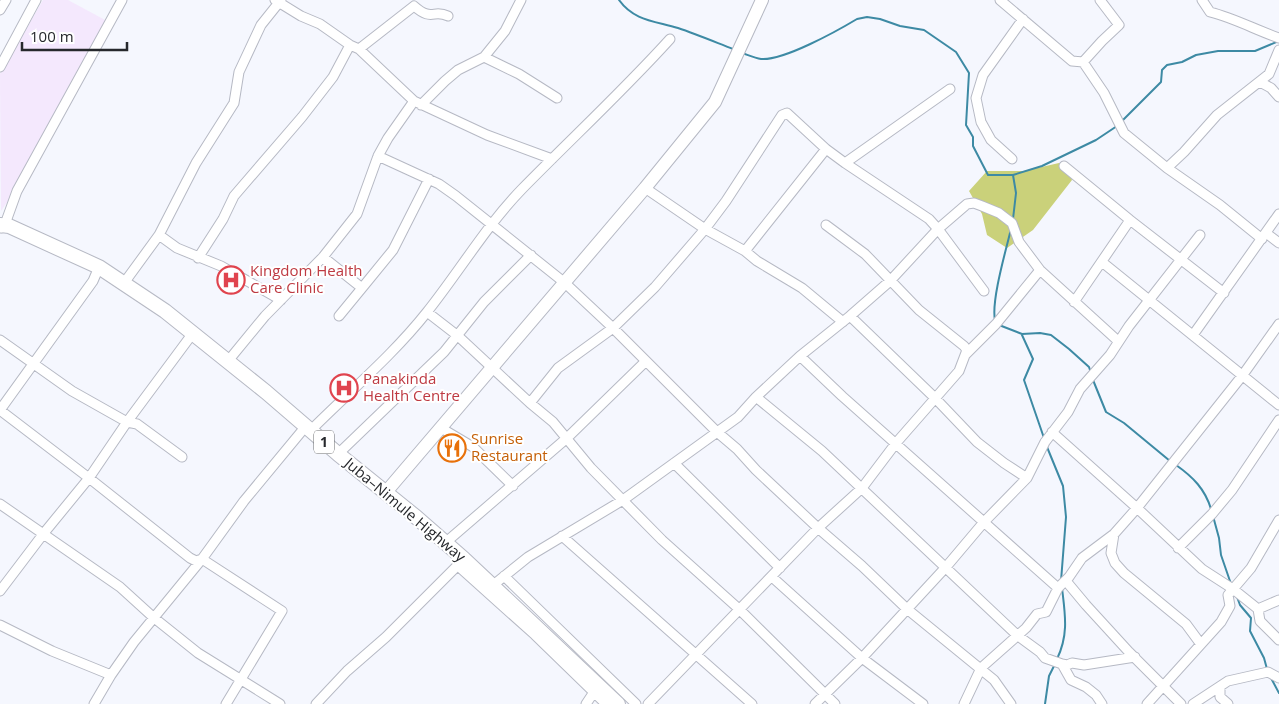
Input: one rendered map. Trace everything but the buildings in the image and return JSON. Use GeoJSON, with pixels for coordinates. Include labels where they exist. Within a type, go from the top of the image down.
{"type":"FeatureCollection","features":[{"type":"Feature","properties":{"kind":"main road","name":"Juba–Nimule Highway"},"geometry":{"type":"LineString","coordinates":[[2,226],[8,226],[99,267],[165,311],[446,543],[461,563],[492,586],[596,689],[618,704]]}},
{"type":"Feature","properties":{"kind":"street"},"geometry":{"type":"LineString","coordinates":[[0,10],[6,0]]}},
{"type":"Feature","properties":{"kind":"street"},"geometry":{"type":"LineString","coordinates":[[0,68],[36,0]]}},
{"type":"Feature","properties":{"kind":"street"},"geometry":{"type":"LineString","coordinates":[[2,226],[17,191],[122,0]]}},
{"type":"Feature","properties":{"kind":"street"},"geometry":{"type":"LineString","coordinates":[[228,362],[281,300],[323,257],[357,214],[378,156],[388,138],[418,103],[445,80],[458,70],[484,57],[505,31],[521,0]]}},
{"type":"Feature","properties":{"kind":"street"},"geometry":{"type":"LineString","coordinates":[[1000,0],[1072,61],[1083,62]]}},
{"type":"Feature","properties":{"kind":"street"},"geometry":{"type":"LineString","coordinates":[[1083,62],[1119,25],[1100,0]]}},
{"type":"Feature","properties":{"kind":"street"},"geometry":{"type":"LineString","coordinates":[[1202,0],[1210,12],[1226,16],[1263,33],[1279,38]]}},
{"type":"Feature","properties":{"kind":"street"},"geometry":{"type":"LineString","coordinates":[[124,283],[159,236],[196,163],[234,103],[239,72],[261,25],[279,1],[301,16],[320,24],[359,49],[418,103],[487,135],[552,159]]}},
{"type":"Feature","properties":{"kind":"street"},"geometry":{"type":"LineString","coordinates":[[386,492],[716,102],[759,2]]}},
{"type":"Feature","properties":{"kind":"street"},"geometry":{"type":"LineString","coordinates":[[359,49],[414,6],[422,14],[429,16],[443,14],[448,16]]}},
{"type":"Feature","properties":{"kind":"street"},"geometry":{"type":"LineString","coordinates":[[1012,160],[991,140],[982,122],[976,98],[983,75],[1023,19]]}},
{"type":"Feature","properties":{"kind":"street"},"geometry":{"type":"LineString","coordinates":[[94,704],[111,675],[153,617],[202,559],[244,501],[308,428],[357,387],[427,312],[492,225],[522,189],[613,100],[670,39]]}},
{"type":"Feature","properties":{"kind":"street"},"geometry":{"type":"LineString","coordinates":[[198,258],[223,219],[234,196],[302,117],[333,77],[350,45]]}},
{"type":"Feature","properties":{"kind":"street"},"geometry":{"type":"LineString","coordinates":[[1167,168],[1217,115],[1269,74],[1279,50]]}},
{"type":"Feature","properties":{"kind":"street"},"geometry":{"type":"LineString","coordinates":[[484,57],[519,74],[557,98]]}},
{"type":"Feature","properties":{"kind":"street"},"geometry":{"type":"LineString","coordinates":[[1083,62],[1104,94],[1124,133],[1167,168],[1264,236],[1279,243]]}},
{"type":"Feature","properties":{"kind":"street"},"geometry":{"type":"LineString","coordinates":[[1260,82],[1271,88],[1279,97]]}},
{"type":"Feature","properties":{"kind":"street"},"geometry":{"type":"LineString","coordinates":[[845,163],[950,89]]}},
{"type":"Feature","properties":{"kind":"street"},"geometry":{"type":"LineString","coordinates":[[530,403],[558,368],[613,328],[655,287],[705,229],[726,201],[782,115],[787,114],[826,149],[920,213],[938,229],[984,291]]}},
{"type":"Feature","properties":{"kind":"street"},"geometry":{"type":"LineString","coordinates":[[745,250],[826,149]]}},
{"type":"Feature","properties":{"kind":"street"},"geometry":{"type":"LineString","coordinates":[[378,156],[429,179],[456,196],[476,210],[564,283],[613,328],[717,432],[818,528],[862,566],[907,609],[994,680],[1012,704]]}},
{"type":"Feature","properties":{"kind":"street"},"geometry":{"type":"LineString","coordinates":[[1064,166],[1224,293]]}},
{"type":"Feature","properties":{"kind":"street"},"geometry":{"type":"LineString","coordinates":[[339,316],[393,250],[429,179]]}},
{"type":"Feature","properties":{"kind":"street"},"geometry":{"type":"LineString","coordinates":[[645,188],[705,229],[745,250],[757,261],[802,288],[846,319],[935,398],[977,442],[1027,478]]}},
{"type":"Feature","properties":{"kind":"street"},"geometry":{"type":"LineString","coordinates":[[492,586],[528,557],[623,500],[738,417],[756,397],[800,356],[890,281],[938,229],[968,204],[974,203],[982,206],[998,213],[1012,223],[1019,242],[1040,270],[1118,341]]}},
{"type":"Feature","properties":{"kind":"street"},"geometry":{"type":"LineString","coordinates":[[1193,335],[1279,214]]}},
{"type":"Feature","properties":{"kind":"street"},"geometry":{"type":"LineString","coordinates":[[1074,302],[1130,220]]}},
{"type":"Feature","properties":{"kind":"street"},"geometry":{"type":"LineString","coordinates":[[826,225],[865,254],[919,310],[964,346],[967,350],[966,354]]}},
{"type":"Feature","properties":{"kind":"street"},"geometry":{"type":"LineString","coordinates":[[815,704],[862,658],[946,567],[984,522],[1027,478],[1045,442],[1068,412],[1080,389],[1110,355],[1118,341],[1200,235]]}},
{"type":"Feature","properties":{"kind":"street"},"geometry":{"type":"LineString","coordinates":[[159,236],[177,248],[221,266],[281,300]]}},
{"type":"Feature","properties":{"kind":"street"},"geometry":{"type":"LineString","coordinates":[[1247,260],[1264,236]]}},
{"type":"Feature","properties":{"kind":"street"},"geometry":{"type":"LineString","coordinates":[[338,454],[444,352],[484,302],[531,255]]}},
{"type":"Feature","properties":{"kind":"street"},"geometry":{"type":"LineString","coordinates":[[323,257],[362,288]]}},
{"type":"Feature","properties":{"kind":"street"},"geometry":{"type":"LineString","coordinates":[[1102,262],[1279,405]]}},
{"type":"Feature","properties":{"kind":"street"},"geometry":{"type":"LineString","coordinates":[[99,267],[92,281],[0,410],[190,558],[196,561],[202,559]]}},
{"type":"Feature","properties":{"kind":"street"},"geometry":{"type":"LineString","coordinates":[[648,704],[818,528],[862,488],[896,443],[959,371],[966,354],[996,324],[1040,270]]}},
{"type":"Feature","properties":{"kind":"street"},"geometry":{"type":"LineString","coordinates":[[427,312],[458,336],[552,422],[591,468],[662,540],[739,609],[835,704]]}},
{"type":"Feature","properties":{"kind":"street"},"geometry":{"type":"LineString","coordinates":[[964,704],[981,668],[1018,636],[1038,614],[1046,612],[1058,588],[1066,581],[1082,558],[1114,534],[1137,508],[1242,376],[1279,324]]}},
{"type":"Feature","properties":{"kind":"street"},"geometry":{"type":"LineString","coordinates":[[0,591],[89,478],[127,422],[193,333]]}},
{"type":"Feature","properties":{"kind":"street"},"geometry":{"type":"LineString","coordinates":[[0,340],[72,391],[127,422],[137,424],[182,457]]}},
{"type":"Feature","properties":{"kind":"street"},"geometry":{"type":"LineString","coordinates":[[800,356],[842,396],[1058,588]]}},
{"type":"Feature","properties":{"kind":"street"},"geometry":{"type":"LineString","coordinates":[[446,543],[567,438],[646,361]]}},
{"type":"Feature","properties":{"kind":"street"},"geometry":{"type":"LineString","coordinates":[[756,397],[822,451],[1018,636],[1045,658],[1067,665],[1072,663],[1084,665],[1135,657]]}},
{"type":"Feature","properties":{"kind":"street"},"geometry":{"type":"LineString","coordinates":[[1178,548],[1212,514],[1232,490],[1279,420]]}},
{"type":"Feature","properties":{"kind":"street"},"geometry":{"type":"LineString","coordinates":[[441,428],[473,447],[513,486]]}},
{"type":"Feature","properties":{"kind":"street"},"geometry":{"type":"LineString","coordinates":[[1052,432],[1202,569],[1233,589],[1258,609],[1260,621],[1279,640]]}},
{"type":"Feature","properties":{"kind":"street"},"geometry":{"type":"LineString","coordinates":[[674,462],[780,568]]}},
{"type":"Feature","properties":{"kind":"street"},"geometry":{"type":"LineString","coordinates":[[0,504],[120,587],[153,617],[198,653],[280,704]]}},
{"type":"Feature","properties":{"kind":"street"},"geometry":{"type":"LineString","coordinates":[[1147,704],[1226,614],[1230,606],[1228,595],[1251,568],[1279,520]]}},
{"type":"Feature","properties":{"kind":"street"},"geometry":{"type":"LineString","coordinates":[[1114,534],[1111,553],[1115,563],[1124,573],[1186,624],[1200,643]]}},
{"type":"Feature","properties":{"kind":"street"},"geometry":{"type":"LineString","coordinates":[[562,536],[752,704]]}},
{"type":"Feature","properties":{"kind":"street"},"geometry":{"type":"LineString","coordinates":[[202,559],[282,611],[226,704]]}},
{"type":"Feature","properties":{"kind":"street"},"geometry":{"type":"LineString","coordinates":[[316,704],[347,671],[386,637],[461,563],[535,635],[596,689],[606,704]]}},
{"type":"Feature","properties":{"kind":"street"},"geometry":{"type":"LineString","coordinates":[[504,576],[636,704]]}},
{"type":"Feature","properties":{"kind":"street"},"geometry":{"type":"LineString","coordinates":[[772,577],[862,658],[923,704]]}},
{"type":"Feature","properties":{"kind":"street"},"geometry":{"type":"LineString","coordinates":[[1066,581],[1086,605],[1181,704]]}},
{"type":"Feature","properties":{"kind":"street"},"geometry":{"type":"LineString","coordinates":[[1258,609],[1279,600]]}},
{"type":"Feature","properties":{"kind":"street"},"geometry":{"type":"LineString","coordinates":[[0,625],[52,651],[111,675]]}},
{"type":"Feature","properties":{"kind":"street"},"geometry":{"type":"LineString","coordinates":[[1062,664],[1071,680],[1086,687],[1096,695],[1102,704]]}},
{"type":"Feature","properties":{"kind":"street"},"geometry":{"type":"LineString","coordinates":[[1193,704],[1228,681],[1268,672],[1279,678]]}},
{"type":"Feature","properties":{"kind":"street"},"geometry":{"type":"LineString","coordinates":[[1220,687],[1220,697],[1228,704]]}},
{"type":"Feature","properties":{"kind":"street"},"geometry":{"type":"LineString","coordinates":[[586,704],[596,689]]}},
{"type":"Feature","properties":{"kind":"shaded area"},"geometry":{"type":"Polygon","coordinates":[[[43,0],[68,0],[107,21],[14,192],[1,211],[0,74],[43,0]]]}},
{"type":"Feature","properties":{"kind":"green space"},"geometry":{"type":"Polygon","coordinates":[[[1059,163],[1068,169],[1072,180],[1033,230],[1007,248],[987,235],[982,214],[969,191],[987,171],[1024,171],[1059,163]]]}},
{"type":"Feature","properties":{"kind":"waterway"},"geometry":{"type":"LineString","coordinates":[[619,0],[638,16],[685,30],[733,49]]}},
{"type":"Feature","properties":{"kind":"waterway"},"geometry":{"type":"LineString","coordinates":[[742,53],[761,59],[782,55],[810,44],[857,19],[867,17],[924,30],[956,52],[969,73],[966,125],[973,137],[973,146],[988,175],[1013,175],[1042,166],[1096,140],[1117,126]]}},
{"type":"Feature","properties":{"kind":"waterway"},"geometry":{"type":"LineString","coordinates":[[1122,121],[1161,82],[1162,70],[1167,65],[1182,62],[1196,55],[1218,51],[1255,51],[1279,41]]}},
{"type":"Feature","properties":{"kind":"waterway"},"geometry":{"type":"LineString","coordinates":[[1013,175],[1016,193],[1013,219]]}},
{"type":"Feature","properties":{"kind":"waterway"},"geometry":{"type":"LineString","coordinates":[[995,320],[994,311],[997,288],[1011,229]]}},
{"type":"Feature","properties":{"kind":"waterway"},"geometry":{"type":"LineString","coordinates":[[999,325],[1022,334],[1040,333],[1051,335],[1089,367],[1091,373]]}},
{"type":"Feature","properties":{"kind":"waterway"},"geometry":{"type":"LineString","coordinates":[[1022,335],[1033,359],[1024,380],[1044,438]]}},
{"type":"Feature","properties":{"kind":"waterway"},"geometry":{"type":"LineString","coordinates":[[1093,380],[1106,412],[1124,423],[1170,461]]}},
{"type":"Feature","properties":{"kind":"waterway"},"geometry":{"type":"LineString","coordinates":[[1047,447],[1063,486],[1066,517],[1061,581]]}},
{"type":"Feature","properties":{"kind":"waterway"},"geometry":{"type":"LineString","coordinates":[[1176,465],[1198,484],[1211,509]]}},
{"type":"Feature","properties":{"kind":"waterway"},"geometry":{"type":"LineString","coordinates":[[1213,516],[1221,555],[1231,584]]}},
{"type":"Feature","properties":{"kind":"waterway"},"geometry":{"type":"LineString","coordinates":[[1057,659],[1065,632],[1062,588]]}},
{"type":"Feature","properties":{"kind":"waterway"},"geometry":{"type":"LineString","coordinates":[[1237,597],[1240,605],[1251,618],[1250,631],[1264,658],[1267,669]]}},
{"type":"Feature","properties":{"kind":"waterway"},"geometry":{"type":"LineString","coordinates":[[1045,704],[1049,676],[1054,666]]}},
{"type":"Feature","properties":{"kind":"waterway"},"geometry":{"type":"LineString","coordinates":[[1271,678],[1279,693]]}},
{"type":"Feature","properties":{"kind":"place","name":"Kingdom Health Care Clinic"},"geometry":{"type":"Point","coordinates":[231,280]}},
{"type":"Feature","properties":{"kind":"place","name":"Panakinda Health Centre"},"geometry":{"type":"Point","coordinates":[344,388]}},
{"type":"Feature","properties":{"kind":"place","name":"Sunrise Restaurant"},"geometry":{"type":"Point","coordinates":[452,448]}}]}
